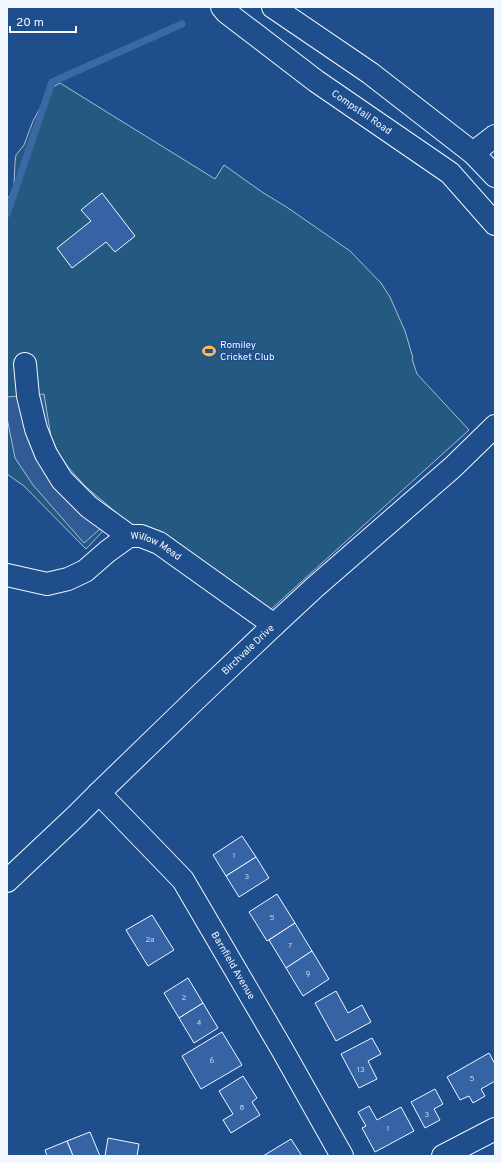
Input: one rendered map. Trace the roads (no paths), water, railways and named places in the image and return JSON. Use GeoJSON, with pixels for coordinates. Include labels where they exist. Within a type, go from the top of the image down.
{"type":"FeatureCollection","features":[{"type":"Feature","properties":{"kind":"street","name":"Compstall Road"},"geometry":{"type":"LineString","coordinates":[[222,7],[226,12],[316,81],[450,173],[495,224]]}},
{"type":"Feature","properties":{"kind":"street"},"geometry":{"type":"LineString","coordinates":[[273,7],[370,73],[473,152],[495,176]]}},
{"type":"Feature","properties":{"kind":"street"},"geometry":{"type":"LineString","coordinates":[[473,152],[495,136]]}},
{"type":"Feature","properties":{"kind":"street"},"geometry":{"type":"LineString","coordinates":[[25,364],[28,396],[36,429],[46,454],[62,480],[89,507],[129,536]]}},
{"type":"Feature","properties":{"kind":"street","name":"Birchvale Drive"},"geometry":{"type":"LineString","coordinates":[[7,881],[274,625],[453,467],[495,426]]}},
{"type":"Feature","properties":{"kind":"street","name":"Willow Mead"},"geometry":{"type":"LineString","coordinates":[[7,575],[47,584],[68,579],[85,571],[108,551],[129,536],[141,536],[159,543],[274,625]]}},
{"type":"Feature","properties":{"kind":"street","name":"Barnfield Avenue"},"geometry":{"type":"LineString","coordinates":[[99,793],[183,880],[283,1051],[342,1156]]}},
{"type":"Feature","properties":{"kind":"street"},"geometry":{"type":"LineString","coordinates":[[443,1156],[495,1129]]}},
{"type":"Feature","properties":{"kind":"waterway"},"geometry":{"type":"LineString","coordinates":[[7,214],[52,82],[182,24]]}},
{"type":"Feature","properties":{"kind":"place","name":"Romiley Cricket Club"},"geometry":{"type":"Point","coordinates":[209,351]}}]}
